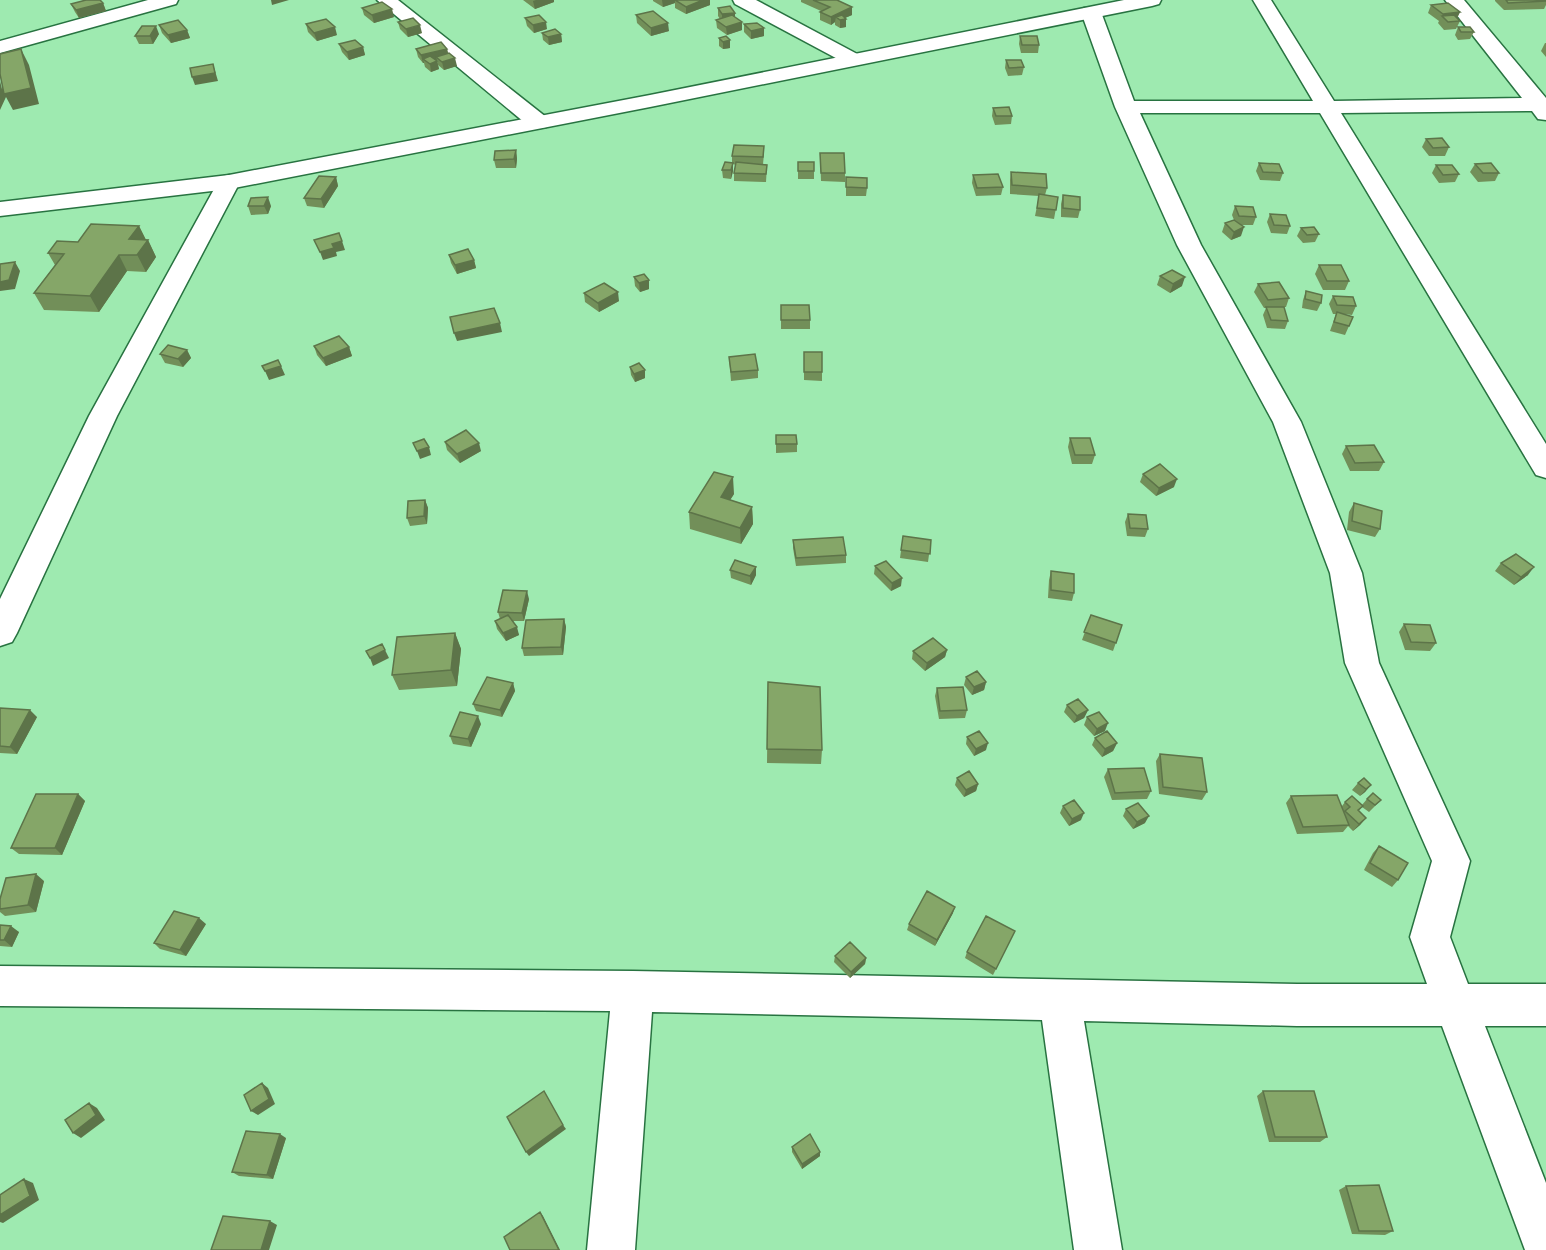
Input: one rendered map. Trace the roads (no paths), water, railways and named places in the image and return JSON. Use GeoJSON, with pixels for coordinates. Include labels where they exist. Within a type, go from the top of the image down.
{"type":"FeatureCollection","features":[{"type":"Feature","properties":{"kind":"street"},"geometry":{"type":"LineString","coordinates":[[0,47],[169,0]]}},
{"type":"Feature","properties":{"kind":"street"},"geometry":{"type":"LineString","coordinates":[[386,0],[538,122]]}},
{"type":"Feature","properties":{"kind":"street"},"geometry":{"type":"LineString","coordinates":[[742,0],[854,60]]}},
{"type":"Feature","properties":{"kind":"street"},"geometry":{"type":"LineString","coordinates":[[0,209],[230,182],[854,60],[1098,6],[1152,0]]}},
{"type":"Feature","properties":{"kind":"street"},"geometry":{"type":"LineString","coordinates":[[1262,0],[1546,468]]}},
{"type":"Feature","properties":{"kind":"street"},"geometry":{"type":"LineString","coordinates":[[1454,0],[1543,107]]}},
{"type":"Feature","properties":{"kind":"street"},"geometry":{"type":"LineString","coordinates":[[1098,6],[1126,107],[1189,245],[1287,422],[1346,573],[1362,663],[1451,861],[1430,937],[1546,1244]]}},
{"type":"Feature","properties":{"kind":"street"},"geometry":{"type":"LineString","coordinates":[[1126,107],[1543,107]]}},
{"type":"Feature","properties":{"kind":"street"},"geometry":{"type":"LineString","coordinates":[[0,633],[103,416],[230,182]]}},
{"type":"Feature","properties":{"kind":"street"},"geometry":{"type":"LineString","coordinates":[[0,986],[633,991],[1297,1005],[1546,1005]]}},
{"type":"Feature","properties":{"kind":"street"},"geometry":{"type":"LineString","coordinates":[[610,1250],[633,991]]}},
{"type":"Feature","properties":{"kind":"street"},"geometry":{"type":"LineString","coordinates":[[1060,999],[1098,1250]]}}]}
